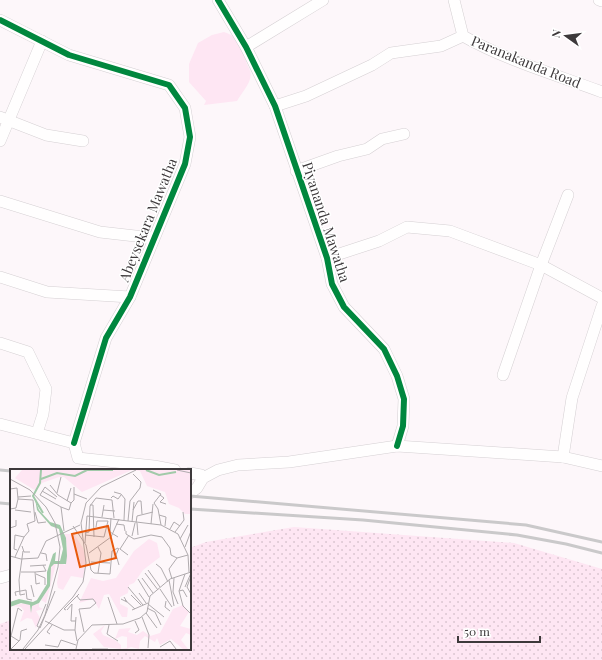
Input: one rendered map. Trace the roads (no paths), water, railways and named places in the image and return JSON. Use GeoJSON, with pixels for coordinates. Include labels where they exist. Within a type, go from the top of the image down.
{"type":"FeatureCollection","features":[{"type":"Feature","properties":{"kind":"street","name":"Piyananda Mawatha"},"geometry":{"type":"LineString","coordinates":[[218,0],[246,47],[274,106],[327,258],[332,284],[344,307],[384,349],[397,376],[404,399],[403,426],[397,446]]}},
{"type":"Feature","properties":{"kind":"street"},"geometry":{"type":"LineString","coordinates":[[246,47],[323,0]]}},
{"type":"Feature","properties":{"kind":"street","name":"Paranakanda Road"},"geometry":{"type":"LineString","coordinates":[[454,0],[463,36],[501,54],[602,92]]}},
{"type":"Feature","properties":{"kind":"street","name":"Abeysekara Mawatha"},"geometry":{"type":"LineString","coordinates":[[0,20],[69,55],[169,85],[185,108],[190,137],[185,164],[153,238],[130,297],[106,338],[74,443]]}},
{"type":"Feature","properties":{"kind":"street"},"geometry":{"type":"LineString","coordinates":[[274,106],[306,96],[372,65],[391,53],[441,46],[463,36]]}},
{"type":"Feature","properties":{"kind":"street"},"geometry":{"type":"LineString","coordinates":[[0,141],[4,119],[42,41]]}},
{"type":"Feature","properties":{"kind":"street"},"geometry":{"type":"LineString","coordinates":[[4,119],[46,135],[83,140]]}},
{"type":"Feature","properties":{"kind":"street"},"geometry":{"type":"LineString","coordinates":[[296,172],[338,156],[367,149],[382,138],[404,134]]}},
{"type":"Feature","properties":{"kind":"street"},"geometry":{"type":"LineString","coordinates":[[503,375],[540,265],[568,195]]}},
{"type":"Feature","properties":{"kind":"street"},"geometry":{"type":"LineString","coordinates":[[0,201],[100,232],[153,238]]}},
{"type":"Feature","properties":{"kind":"street"},"geometry":{"type":"LineString","coordinates":[[327,258],[380,241],[407,227],[450,231],[540,265],[602,298]]}},
{"type":"Feature","properties":{"kind":"street"},"geometry":{"type":"LineString","coordinates":[[0,277],[46,292],[130,297]]}},
{"type":"Feature","properties":{"kind":"street"},"geometry":{"type":"LineString","coordinates":[[563,457],[572,398],[602,306]]}},
{"type":"Feature","properties":{"kind":"street"},"geometry":{"type":"LineString","coordinates":[[0,343],[28,352],[46,389],[44,414],[37,433]]}},
{"type":"Feature","properties":{"kind":"street"},"geometry":{"type":"LineString","coordinates":[[0,424],[74,443],[78,458],[170,469]]}},
{"type":"Feature","properties":{"kind":"street"},"geometry":{"type":"LineString","coordinates":[[191,492],[197,488],[203,478],[218,470],[238,465],[289,462],[397,446],[563,457],[602,466]]}},
{"type":"Feature","properties":{"kind":"street"},"geometry":{"type":"LineString","coordinates":[[191,473],[201,475],[203,478]]}},
{"type":"Feature","properties":{"kind":"street"},"geometry":{"type":"LineString","coordinates":[[0,578],[10,575]]}},
{"type":"Feature","properties":{"kind":"railway"},"geometry":{"type":"LineString","coordinates":[[0,470],[10,471]]}},
{"type":"Feature","properties":{"kind":"railway"},"geometry":{"type":"LineString","coordinates":[[191,496],[526,525],[602,542]]}},
{"type":"Feature","properties":{"kind":"railway"},"geometry":{"type":"LineString","coordinates":[[0,503],[10,504]]}},
{"type":"Feature","properties":{"kind":"railway"},"geometry":{"type":"LineString","coordinates":[[191,509],[363,520],[517,535],[566,544],[602,553]]}}]}
